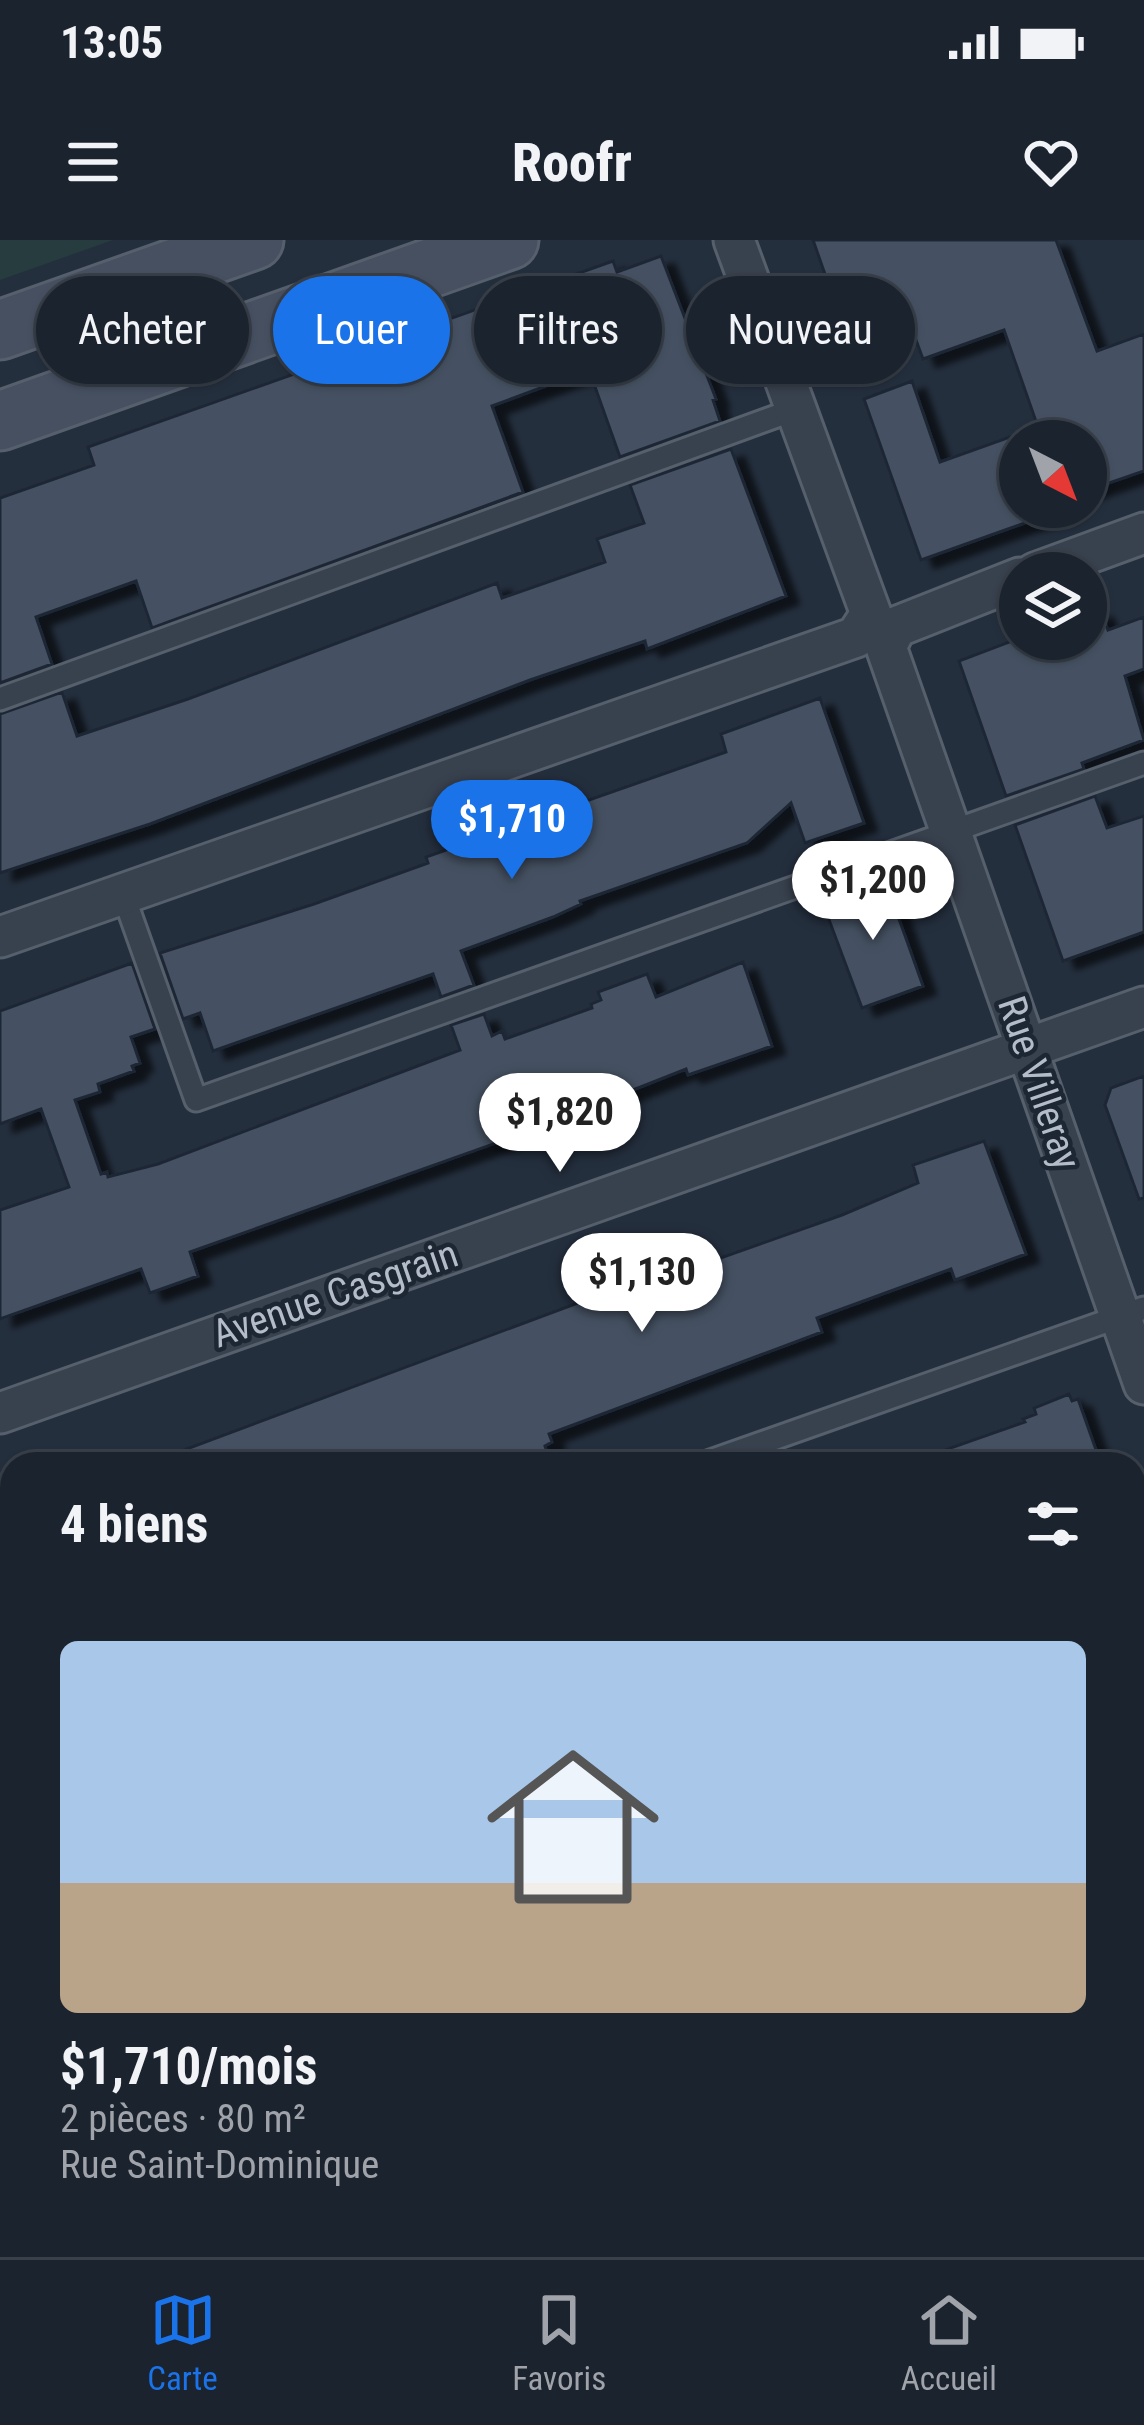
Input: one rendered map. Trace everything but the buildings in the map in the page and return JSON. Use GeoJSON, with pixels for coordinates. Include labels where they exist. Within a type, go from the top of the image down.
{"type":"FeatureCollection","features":[{"type":"Feature","properties":{"kind":"main road"},"geometry":{"type":"LineString","coordinates":[[0,330],[254,240]]}},
{"type":"Feature","properties":{"kind":"main road"},"geometry":{"type":"LineString","coordinates":[[0,421],[508,240]]}},
{"type":"Feature","properties":{"kind":"street","name":"Rue Villeray"},"geometry":{"type":"LineString","coordinates":[[734,240],[1027,1049],[1132,1312],[1144,1384]]}},
{"type":"Feature","properties":{"kind":"street"},"geometry":{"type":"LineString","coordinates":[[1092,552],[1144,533]]}},
{"type":"Feature","properties":{"kind":"street"},"geometry":{"type":"LineString","coordinates":[[0,937],[856,637],[896,627],[999,586]]}},
{"type":"Feature","properties":{"kind":"street","name":"Avenue Casgrain"},"geometry":{"type":"LineString","coordinates":[[0,1413],[1144,1007]]}},
{"type":"Feature","properties":{"kind":"lane"},"geometry":{"type":"LineString","coordinates":[[0,699],[796,409]]}},
{"type":"Feature","properties":{"kind":"lane"},"geometry":{"type":"LineString","coordinates":[[124,894],[196,1100],[1144,763]]}},
{"type":"Feature","properties":{"kind":"lane"},"geometry":{"type":"LineString","coordinates":[[736,1452],[1132,1312]]}},
{"type":"Feature","properties":{"kind":"green space"},"geometry":{"type":"Polygon","coordinates":[[[0,240],[113,240],[0,280],[0,240]]]}}]}
